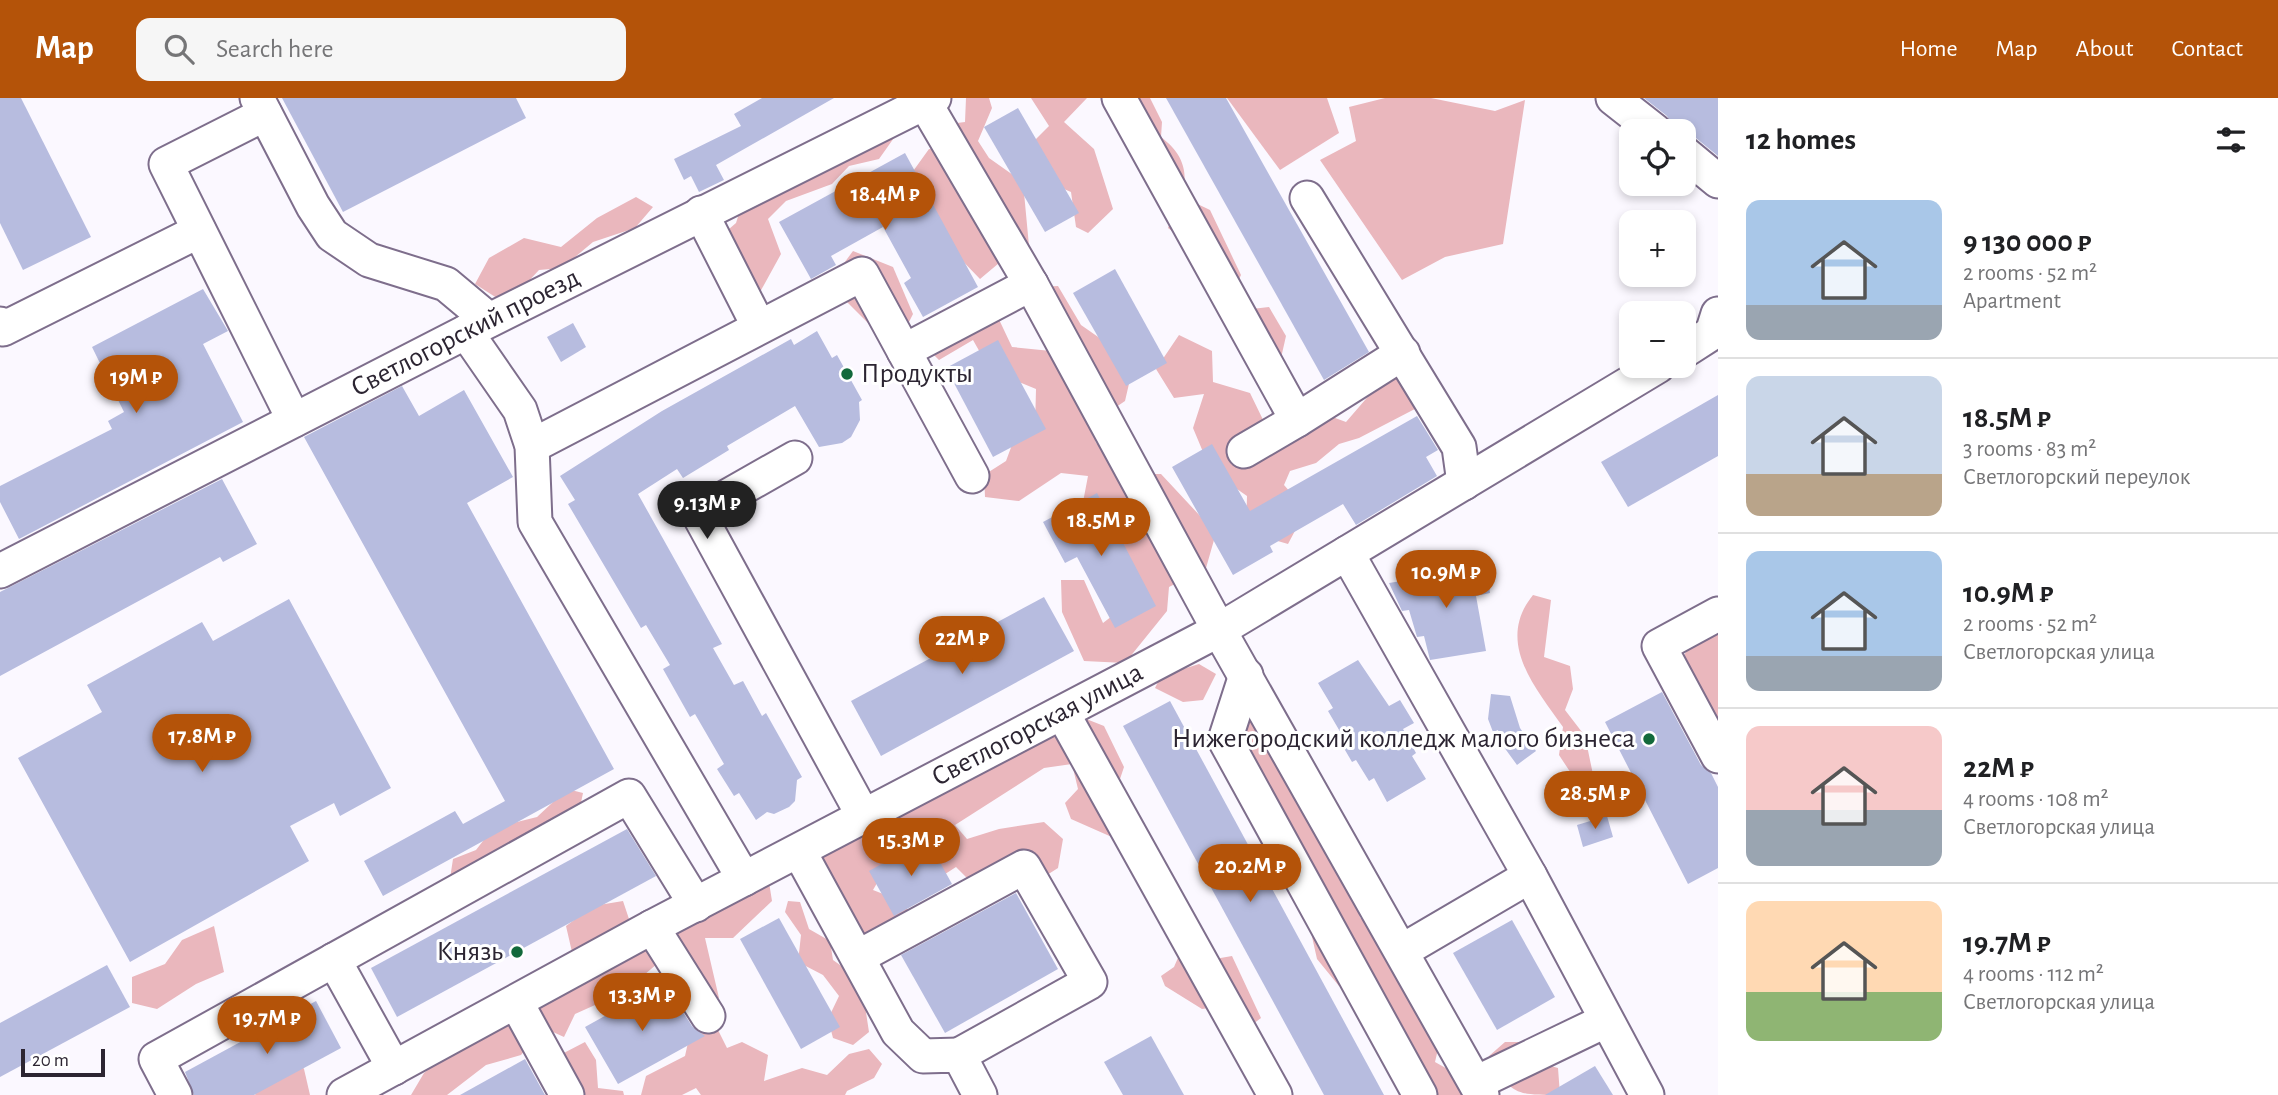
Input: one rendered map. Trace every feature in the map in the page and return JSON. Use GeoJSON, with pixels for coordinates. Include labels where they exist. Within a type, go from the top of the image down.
{"type":"FeatureCollection","features":[{"type":"Feature","properties":{"kind":"street"},"geometry":{"type":"LineString","coordinates":[[1119,98],[1297,420]]}},
{"type":"Feature","properties":{"kind":"street"},"geometry":{"type":"LineString","coordinates":[[1613,98],[1640,119]]}},
{"type":"Feature","properties":{"kind":"street"},"geometry":{"type":"LineString","coordinates":[[927,100],[1031,284],[1219,630],[1479,1089],[1605,1021]]}},
{"type":"Feature","properties":{"kind":"street","name":"Светлогорский проезд"},"geometry":{"type":"LineString","coordinates":[[0,571],[477,326],[927,100]]}},
{"type":"Feature","properties":{"kind":"street"},"geometry":{"type":"LineString","coordinates":[[294,420],[166,164],[261,106],[313,206],[332,235],[369,260],[446,284],[477,326],[520,410],[533,446],[535,523],[744,879]]}},
{"type":"Feature","properties":{"kind":"street"},"geometry":{"type":"LineString","coordinates":[[1696,163],[1718,181]]}},
{"type":"Feature","properties":{"kind":"street"},"geometry":{"type":"LineString","coordinates":[[1307,198],[1459,447],[1464,483]]}},
{"type":"Feature","properties":{"kind":"street"},"geometry":{"type":"LineString","coordinates":[[701,213],[759,327]]}},
{"type":"Feature","properties":{"kind":"street"},"geometry":{"type":"LineString","coordinates":[[0,324],[2,329],[9,326],[200,231]]}},
{"type":"Feature","properties":{"kind":"street"},"geometry":{"type":"LineString","coordinates":[[533,446],[862,274],[972,476]]}},
{"type":"Feature","properties":{"kind":"street"},"geometry":{"type":"LineString","coordinates":[[904,351],[1031,284]]}},
{"type":"Feature","properties":{"kind":"street"},"geometry":{"type":"LineString","coordinates":[[1696,343],[1712,333],[1718,314]]}},
{"type":"Feature","properties":{"kind":"street"},"geometry":{"type":"LineString","coordinates":[[1244,452],[1403,353]]}},
{"type":"Feature","properties":{"kind":"street","name":"Светлогорская улица"},"geometry":{"type":"LineString","coordinates":[[344,1095],[652,927],[1219,630],[1638,378]]}},
{"type":"Feature","properties":{"kind":"street"},"geometry":{"type":"LineString","coordinates":[[795,457],[698,513],[864,817]]}},
{"type":"Feature","properties":{"kind":"street"},"geometry":{"type":"LineString","coordinates":[[1347,553],[1530,876],[1605,1021],[1647,1095]]}},
{"type":"Feature","properties":{"kind":"street"},"geometry":{"type":"LineString","coordinates":[[1717,752],[1659,646],[1718,614]]}},
{"type":"Feature","properties":{"kind":"street"},"geometry":{"type":"LineString","coordinates":[[1246,675],[1225,740],[1420,1095]]}},
{"type":"Feature","properties":{"kind":"street"},"geometry":{"type":"LineString","coordinates":[[1063,714],[1275,1095]]}},
{"type":"Feature","properties":{"kind":"street"},"geometry":{"type":"LineString","coordinates":[[175,1095],[156,1059],[629,796],[696,905]]}},
{"type":"Feature","properties":{"kind":"street"},"geometry":{"type":"LineString","coordinates":[[799,851],[898,1032],[923,1056],[959,1055],[1090,982],[1024,867],[858,957]]}},
{"type":"Feature","properties":{"kind":"street"},"geometry":{"type":"LineString","coordinates":[[1402,951],[1530,876]]}},
{"type":"Feature","properties":{"kind":"street"},"geometry":{"type":"LineString","coordinates":[[652,927],[708,1016]]}},
{"type":"Feature","properties":{"kind":"street"},"geometry":{"type":"LineString","coordinates":[[334,960],[394,1068]]}},
{"type":"Feature","properties":{"kind":"street"},"geometry":{"type":"LineString","coordinates":[[516,1002],[567,1095]]}},
{"type":"Feature","properties":{"kind":"street"},"geometry":{"type":"LineString","coordinates":[[959,1055],[980,1095]]}},
{"type":"Feature","properties":{"kind":"shaded area"},"geometry":{"type":"Polygon","coordinates":[[[966,98],[989,98],[992,108],[978,141],[989,158],[1023,182],[1029,246],[1005,258],[980,279],[924,221],[911,174],[929,149],[944,149],[949,124],[965,122],[966,98]]]}},
{"type":"Feature","properties":{"kind":"shaded area"},"geometry":{"type":"Polygon","coordinates":[[[1031,98],[1087,98],[1064,122],[1094,149],[1113,209],[1088,233],[1076,227],[1071,192],[1043,180],[1026,149],[1049,126],[1031,98]]]}},
{"type":"Feature","properties":{"kind":"shaded area"},"geometry":{"type":"Polygon","coordinates":[[[1111,98],[1150,98],[1162,122],[1161,137],[1182,163],[1185,179],[1183,197],[1210,210],[1241,275],[1233,292],[1191,245],[1168,228],[1178,202],[1111,98]]]}},
{"type":"Feature","properties":{"kind":"shaded area"},"geometry":{"type":"Polygon","coordinates":[[[1227,98],[1327,98],[1339,133],[1280,170],[1227,98]]]}},
{"type":"Feature","properties":{"kind":"shaded area"},"geometry":{"type":"Polygon","coordinates":[[[1385,98],[1431,98],[1495,111],[1525,100],[1503,244],[1445,257],[1402,280],[1320,160],[1356,141],[1349,107],[1385,98]]]}},
{"type":"Feature","properties":{"kind":"shaded area"},"geometry":{"type":"Polygon","coordinates":[[[872,119],[896,135],[879,159],[849,166],[832,184],[786,201],[768,219],[781,254],[760,292],[713,272],[707,248],[736,223],[752,172],[785,164],[835,127],[872,119]]]}},
{"type":"Feature","properties":{"kind":"shaded area"},"geometry":{"type":"Polygon","coordinates":[[[636,197],[653,207],[635,228],[593,242],[562,268],[539,270],[525,285],[500,300],[475,284],[489,258],[524,238],[561,247],[597,218],[636,197]]]}},
{"type":"Feature","properties":{"kind":"shaded area"},"geometry":{"type":"Polygon","coordinates":[[[853,251],[893,267],[913,314],[904,332],[880,335],[842,297],[836,274],[853,251]]]}},
{"type":"Feature","properties":{"kind":"shaded area"},"geometry":{"type":"Polygon","coordinates":[[[1058,286],[1081,325],[1134,362],[1125,401],[1091,424],[1096,443],[1113,454],[1119,474],[1161,474],[1216,533],[1206,568],[1169,587],[1167,611],[1125,663],[1084,661],[1062,612],[1061,580],[1084,580],[1103,623],[1129,603],[1079,523],[1088,476],[1061,473],[1019,501],[985,497],[984,475],[1006,461],[1016,434],[1035,428],[1036,389],[990,370],[973,340],[939,360],[924,345],[995,311],[1012,347],[1051,351],[1041,287],[1058,286]]]}},
{"type":"Feature","properties":{"kind":"shaded area"},"geometry":{"type":"Polygon","coordinates":[[[1269,307],[1286,336],[1281,358],[1243,310],[1269,307]]]}},
{"type":"Feature","properties":{"kind":"shaded area"},"geometry":{"type":"Polygon","coordinates":[[[1179,335],[1212,351],[1213,382],[1250,393],[1267,428],[1319,412],[1346,422],[1397,363],[1436,398],[1359,438],[1339,444],[1316,463],[1290,471],[1284,485],[1306,510],[1288,544],[1246,532],[1247,496],[1211,471],[1193,428],[1204,394],[1174,398],[1156,369],[1179,335]]]}},
{"type":"Feature","properties":{"kind":"shaded area"},"geometry":{"type":"Polygon","coordinates":[[[1533,595],[1551,600],[1544,657],[1570,666],[1573,689],[1565,710],[1585,736],[1596,789],[1584,793],[1559,755],[1563,727],[1531,680],[1518,647],[1522,613],[1533,595]]]}},
{"type":"Feature","properties":{"kind":"shaded area"},"geometry":{"type":"Polygon","coordinates":[[[1718,624],[1718,727],[1671,679],[1692,641],[1718,624]]]}},
{"type":"Feature","properties":{"kind":"shaded area"},"geometry":{"type":"Polygon","coordinates":[[[1199,664],[1216,674],[1203,700],[1183,702],[1155,688],[1161,676],[1199,664]]]}},
{"type":"Feature","properties":{"kind":"shaded area"},"geometry":{"type":"Polygon","coordinates":[[[1263,693],[1357,884],[1360,918],[1381,922],[1395,940],[1388,965],[1442,1032],[1435,1062],[1451,1071],[1464,1095],[1417,1095],[1343,965],[1339,986],[1317,959],[1306,910],[1251,763],[1214,718],[1231,694],[1263,693]]]}},
{"type":"Feature","properties":{"kind":"shaded area"},"geometry":{"type":"Polygon","coordinates":[[[1061,709],[1104,726],[1124,767],[1117,788],[1114,838],[1071,819],[1065,803],[1078,789],[1072,764],[1044,768],[955,825],[967,839],[999,829],[1044,822],[1063,839],[1058,868],[1028,887],[971,882],[956,867],[928,885],[884,871],[873,890],[896,899],[919,919],[878,941],[830,921],[812,850],[1061,709]]]}},
{"type":"Feature","properties":{"kind":"shaded area"},"geometry":{"type":"Polygon","coordinates":[[[567,789],[583,793],[575,832],[449,885],[453,859],[476,850],[493,828],[537,817],[567,789]]]}},
{"type":"Feature","properties":{"kind":"shaded area"},"geometry":{"type":"Polygon","coordinates":[[[768,876],[772,901],[733,938],[705,938],[719,998],[699,1005],[664,958],[624,992],[575,1014],[564,1037],[544,1028],[521,1055],[486,1065],[447,1095],[411,1095],[424,1073],[572,952],[566,926],[593,906],[623,901],[633,931],[768,876]]]}},
{"type":"Feature","properties":{"kind":"shaded area"},"geometry":{"type":"Polygon","coordinates":[[[788,901],[800,902],[809,929],[830,941],[833,960],[861,980],[869,1032],[853,1045],[833,1038],[828,1019],[839,996],[823,975],[798,962],[801,935],[785,912],[788,901]]]}},
{"type":"Feature","properties":{"kind":"shaded area"},"geometry":{"type":"Polygon","coordinates":[[[214,926],[224,972],[196,984],[157,1009],[132,1003],[132,977],[165,964],[182,940],[214,926]]]}},
{"type":"Feature","properties":{"kind":"shaded area"},"geometry":{"type":"Polygon","coordinates":[[[1184,944],[1209,960],[1232,956],[1261,1018],[1253,1024],[1231,1005],[1202,1009],[1165,986],[1161,976],[1174,967],[1184,944]]]}},
{"type":"Feature","properties":{"kind":"shaded area"},"geometry":{"type":"Polygon","coordinates":[[[715,1024],[727,1048],[742,1042],[768,1055],[764,1081],[802,1068],[827,1075],[849,1054],[869,1049],[882,1064],[874,1078],[847,1091],[845,1095],[701,1095],[696,1088],[682,1095],[641,1095],[646,1076],[685,1056],[691,1029],[715,1024]]]}},
{"type":"Feature","properties":{"kind":"shaded area"},"geometry":{"type":"Polygon","coordinates":[[[585,1042],[596,1060],[598,1088],[623,1091],[624,1095],[575,1095],[558,1056],[585,1042]]]}},
{"type":"Feature","properties":{"kind":"shaded area"},"geometry":{"type":"Polygon","coordinates":[[[1505,1042],[1519,1042],[1533,1061],[1558,1068],[1560,1095],[1523,1093],[1509,1085],[1489,1056],[1505,1042]]]}},
{"type":"Feature","properties":{"kind":"shaded area"},"geometry":{"type":"Polygon","coordinates":[[[293,1053],[304,1069],[310,1095],[255,1095],[269,1070],[293,1053]]]}},
{"type":"Feature","properties":{"kind":"building"},"geometry":{"type":"Polygon","coordinates":[[[0,98],[21,98],[91,237],[23,270],[0,223],[0,98]]]}},
{"type":"Feature","properties":{"kind":"building"},"geometry":{"type":"Polygon","coordinates":[[[282,98],[516,98],[526,118],[343,212],[282,98]]]}},
{"type":"Feature","properties":{"kind":"building"},"geometry":{"type":"Polygon","coordinates":[[[762,98],[834,98],[716,165],[724,180],[699,192],[691,176],[684,180],[674,159],[741,126],[734,114],[762,98]]]}},
{"type":"Feature","properties":{"kind":"building"},"geometry":{"type":"Polygon","coordinates":[[[1166,98],[1226,98],[1369,352],[1324,380],[1166,98]]]}},
{"type":"Feature","properties":{"kind":"building"},"geometry":{"type":"Polygon","coordinates":[[[1644,98],[1718,98],[1718,156],[1696,138],[1696,119],[1669,119],[1644,98]]]}},
{"type":"Feature","properties":{"kind":"building"},"geometry":{"type":"Polygon","coordinates":[[[1018,108],[1079,213],[1045,232],[984,127],[1018,108]]]}},
{"type":"Feature","properties":{"kind":"building"},"geometry":{"type":"Polygon","coordinates":[[[905,153],[978,287],[923,317],[904,283],[911,278],[883,227],[831,256],[836,265],[811,279],[779,222],[905,153]]]}},
{"type":"Feature","properties":{"kind":"building"},"geometry":{"type":"Polygon","coordinates":[[[1115,269],[1167,363],[1126,386],[1073,293],[1115,269]]]}},
{"type":"Feature","properties":{"kind":"building"},"geometry":{"type":"Polygon","coordinates":[[[203,289],[228,331],[203,344],[243,422],[19,539],[0,502],[0,486],[112,429],[108,421],[124,412],[92,347],[203,289]]]}},
{"type":"Feature","properties":{"kind":"building"},"geometry":{"type":"Polygon","coordinates":[[[573,323],[586,347],[561,362],[547,337],[573,323]]]}},
{"type":"Feature","properties":{"kind":"building"},"geometry":{"type":"Polygon","coordinates":[[[817,331],[832,358],[837,355],[862,400],[859,402],[860,420],[851,437],[842,443],[819,447],[795,406],[727,446],[729,450],[683,478],[677,469],[638,494],[722,644],[713,648],[734,685],[743,681],[762,716],[766,713],[802,777],[797,780],[795,801],[789,807],[774,814],[767,812],[756,820],[739,793],[734,796],[717,769],[724,764],[695,714],[690,717],[663,669],[670,665],[646,625],[641,628],[568,504],[575,500],[560,476],[662,411],[791,339],[794,345],[817,331]]]}},
{"type":"Feature","properties":{"kind":"building"},"geometry":{"type":"Polygon","coordinates":[[[998,340],[1046,429],[993,457],[946,368],[998,340]]]}},
{"type":"Feature","properties":{"kind":"building"},"geometry":{"type":"Polygon","coordinates":[[[402,386],[419,416],[464,390],[513,477],[467,503],[614,769],[383,896],[364,861],[455,811],[463,824],[505,801],[304,437],[402,386]]]}},
{"type":"Feature","properties":{"kind":"building"},"geometry":{"type":"Polygon","coordinates":[[[1718,395],[1718,456],[1628,507],[1601,462],[1718,395]]]}},
{"type":"Feature","properties":{"kind":"building"},"geometry":{"type":"Polygon","coordinates":[[[1417,416],[1438,450],[1426,457],[1437,476],[1356,525],[1343,504],[1270,546],[1273,552],[1233,575],[1172,467],[1212,444],[1250,511],[1417,416]]]}},
{"type":"Feature","properties":{"kind":"building"},"geometry":{"type":"Polygon","coordinates":[[[222,479],[257,544],[223,562],[220,557],[0,676],[0,592],[222,479]]]}},
{"type":"Feature","properties":{"kind":"building"},"geometry":{"type":"Polygon","coordinates":[[[1097,493],[1156,606],[1115,628],[1077,557],[1065,563],[1043,522],[1097,493]]]}},
{"type":"Feature","properties":{"kind":"building"},"geometry":{"type":"Polygon","coordinates":[[[1470,564],[1471,569],[1486,566],[1490,593],[1476,596],[1486,651],[1430,660],[1424,636],[1417,637],[1409,610],[1402,611],[1389,583],[1444,574],[1443,569],[1470,564]]]}},
{"type":"Feature","properties":{"kind":"building"},"geometry":{"type":"Polygon","coordinates":[[[1044,597],[1074,651],[881,756],[851,701],[1044,597]]]}},
{"type":"Feature","properties":{"kind":"building"},"geometry":{"type":"Polygon","coordinates":[[[289,599],[391,788],[340,816],[334,803],[290,826],[309,861],[130,962],[18,758],[102,712],[87,685],[202,622],[213,641],[289,599]]]}},
{"type":"Feature","properties":{"kind":"building"},"geometry":{"type":"Polygon","coordinates":[[[1358,660],[1389,706],[1400,700],[1414,723],[1403,729],[1416,753],[1412,756],[1426,779],[1387,802],[1374,778],[1369,781],[1356,760],[1352,762],[1338,738],[1342,735],[1328,711],[1333,708],[1318,683],[1358,660]]]}},
{"type":"Feature","properties":{"kind":"building"},"geometry":{"type":"Polygon","coordinates":[[[1662,692],[1701,765],[1711,773],[1718,787],[1718,868],[1688,884],[1605,722],[1662,692]]]}},
{"type":"Feature","properties":{"kind":"building"},"geometry":{"type":"Polygon","coordinates":[[[1491,694],[1510,696],[1520,728],[1536,751],[1517,765],[1501,743],[1498,730],[1493,732],[1488,719],[1491,694]]]}},
{"type":"Feature","properties":{"kind":"building"},"geometry":{"type":"Polygon","coordinates":[[[1170,701],[1384,1095],[1324,1095],[1123,726],[1170,701]]]}},
{"type":"Feature","properties":{"kind":"building"},"geometry":{"type":"Polygon","coordinates":[[[1607,816],[1613,837],[1583,847],[1577,825],[1607,816]]]}},
{"type":"Feature","properties":{"kind":"building"},"geometry":{"type":"Polygon","coordinates":[[[627,829],[656,876],[397,1017],[371,968],[627,829]]]}},
{"type":"Feature","properties":{"kind":"building"},"geometry":{"type":"Polygon","coordinates":[[[927,839],[952,884],[894,916],[869,871],[927,839]]]}},
{"type":"Feature","properties":{"kind":"building"},"geometry":{"type":"Polygon","coordinates":[[[1016,893],[1058,969],[945,1033],[901,955],[1016,893]]]}},
{"type":"Feature","properties":{"kind":"building"},"geometry":{"type":"Polygon","coordinates":[[[779,918],[840,1027],[801,1049],[740,939],[779,918]]]}},
{"type":"Feature","properties":{"kind":"building"},"geometry":{"type":"Polygon","coordinates":[[[1512,920],[1555,997],[1497,1030],[1453,953],[1512,920]]]}},
{"type":"Feature","properties":{"kind":"building"},"geometry":{"type":"Polygon","coordinates":[[[107,965],[130,1007],[0,1077],[0,1023],[107,965]]]}},
{"type":"Feature","properties":{"kind":"building"},"geometry":{"type":"Polygon","coordinates":[[[664,983],[692,1026],[705,1036],[618,1084],[585,1027],[664,983]]]}},
{"type":"Feature","properties":{"kind":"building"},"geometry":{"type":"Polygon","coordinates":[[[316,1001],[341,1048],[254,1095],[194,1095],[185,1072],[316,1001]]]}},
{"type":"Feature","properties":{"kind":"building"},"geometry":{"type":"Polygon","coordinates":[[[1151,1036],[1184,1095],[1123,1095],[1104,1062],[1151,1036]]]}},
{"type":"Feature","properties":{"kind":"building"},"geometry":{"type":"Polygon","coordinates":[[[525,1059],[545,1095],[460,1095],[525,1059]]]}},
{"type":"Feature","properties":{"kind":"building"},"geometry":{"type":"Polygon","coordinates":[[[1595,1066],[1613,1095],[1545,1095],[1595,1066]]]}},
{"type":"Feature","properties":{"kind":"place","name":"Продукты"},"geometry":{"type":"Point","coordinates":[847,374]}},
{"type":"Feature","properties":{"kind":"place","name":"Нижегородский колледж малого бизнеса"},"geometry":{"type":"Point","coordinates":[1649,739]}},
{"type":"Feature","properties":{"kind":"place","name":"Князь"},"geometry":{"type":"Point","coordinates":[517,952]}}]}
